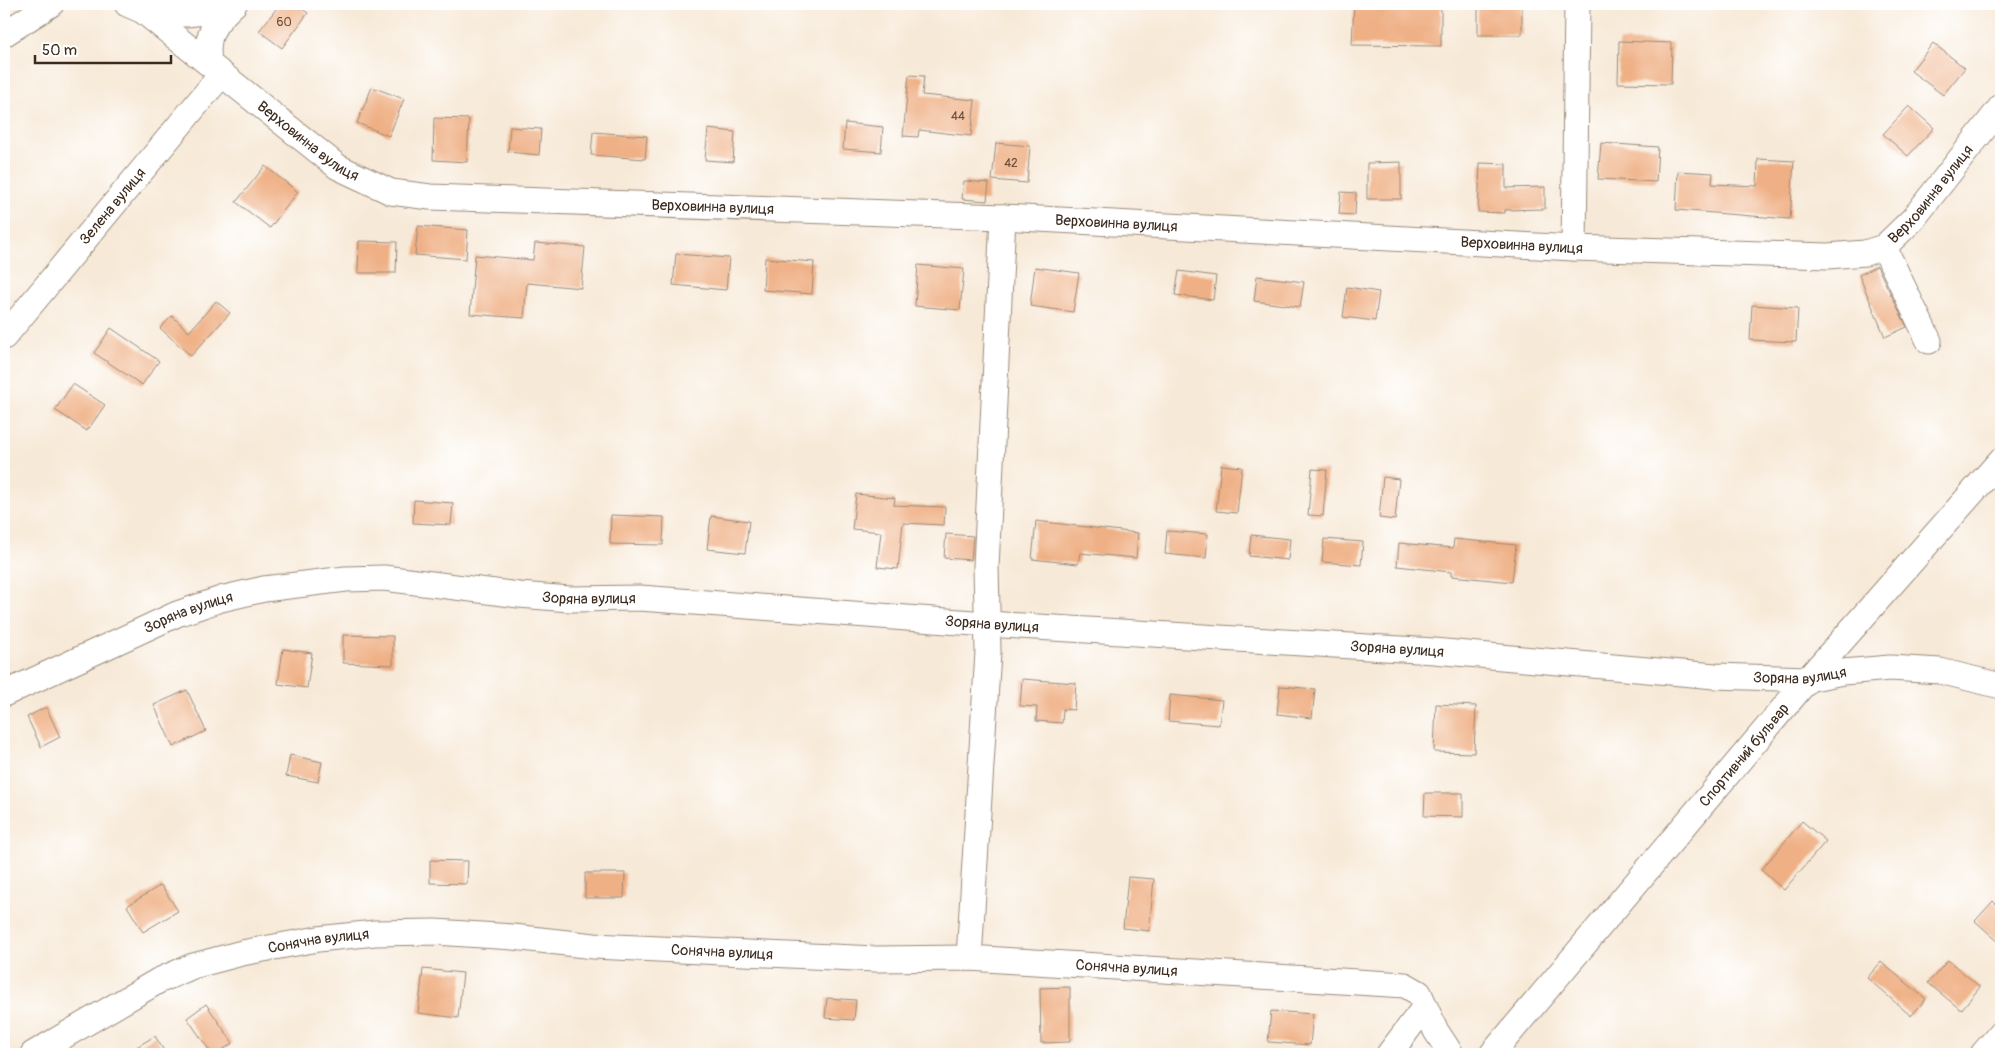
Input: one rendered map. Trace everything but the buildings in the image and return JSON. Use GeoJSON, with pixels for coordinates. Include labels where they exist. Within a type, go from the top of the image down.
{"type":"FeatureCollection","features":[{"type":"Feature","properties":{"kind":"street"},"geometry":{"type":"LineString","coordinates":[[4,34],[51,4]]}},
{"type":"Feature","properties":{"kind":"street"},"geometry":{"type":"LineString","coordinates":[[135,8],[189,16],[211,12],[234,4]]}},
{"type":"Feature","properties":{"kind":"street"},"geometry":{"type":"LineString","coordinates":[[215,69],[208,47],[211,31],[216,21],[234,4]]}},
{"type":"Feature","properties":{"kind":"street"},"geometry":{"type":"LineString","coordinates":[[1574,248],[1578,4]]}},
{"type":"Feature","properties":{"kind":"street","name":"Верховинна вулиця"},"geometry":{"type":"LineString","coordinates":[[135,8],[338,167],[391,192],[430,197],[1003,217],[1574,248],[1828,256],[1865,253],[1884,247],[1913,219],[2001,107]]}},
{"type":"Feature","properties":{"kind":"street","name":"Зелена вулиця"},"geometry":{"type":"LineString","coordinates":[[4,337],[215,69]]}},
{"type":"Feature","properties":{"kind":"street"},"geometry":{"type":"LineString","coordinates":[[969,958],[988,652],[986,567],[1003,217]]}},
{"type":"Feature","properties":{"kind":"street"},"geometry":{"type":"LineString","coordinates":[[1884,247],[1929,341]]}},
{"type":"Feature","properties":{"kind":"street","name":"Спортивний бульвар"},"geometry":{"type":"LineString","coordinates":[[1492,1054],[1808,679],[2001,460]]}},
{"type":"Feature","properties":{"kind":"street","name":"Зоряна вулиця"},"geometry":{"type":"LineString","coordinates":[[4,694],[177,614],[194,608],[264,589],[346,579],[384,578],[519,595],[570,599],[640,598],[987,624],[1434,651],[1715,676],[1808,679],[1842,672],[1890,668],[1940,671],[2001,686]]}},
{"type":"Feature","properties":{"kind":"street","name":"Сонячна вулиця"},"geometry":{"type":"LineString","coordinates":[[33,1054],[158,981],[192,966],[242,953],[328,938],[375,933],[435,932],[513,937],[604,947],[876,959],[969,958],[1406,984],[1419,993],[1424,1008],[1451,1054]]}},
{"type":"Feature","properties":{"kind":"street"},"geometry":{"type":"LineString","coordinates":[[1389,1054],[1424,1008]]}},
{"type":"Feature","properties":{"kind":"street"},"geometry":{"type":"LineString","coordinates":[[1983,1054],[2001,1033]]}}]}
